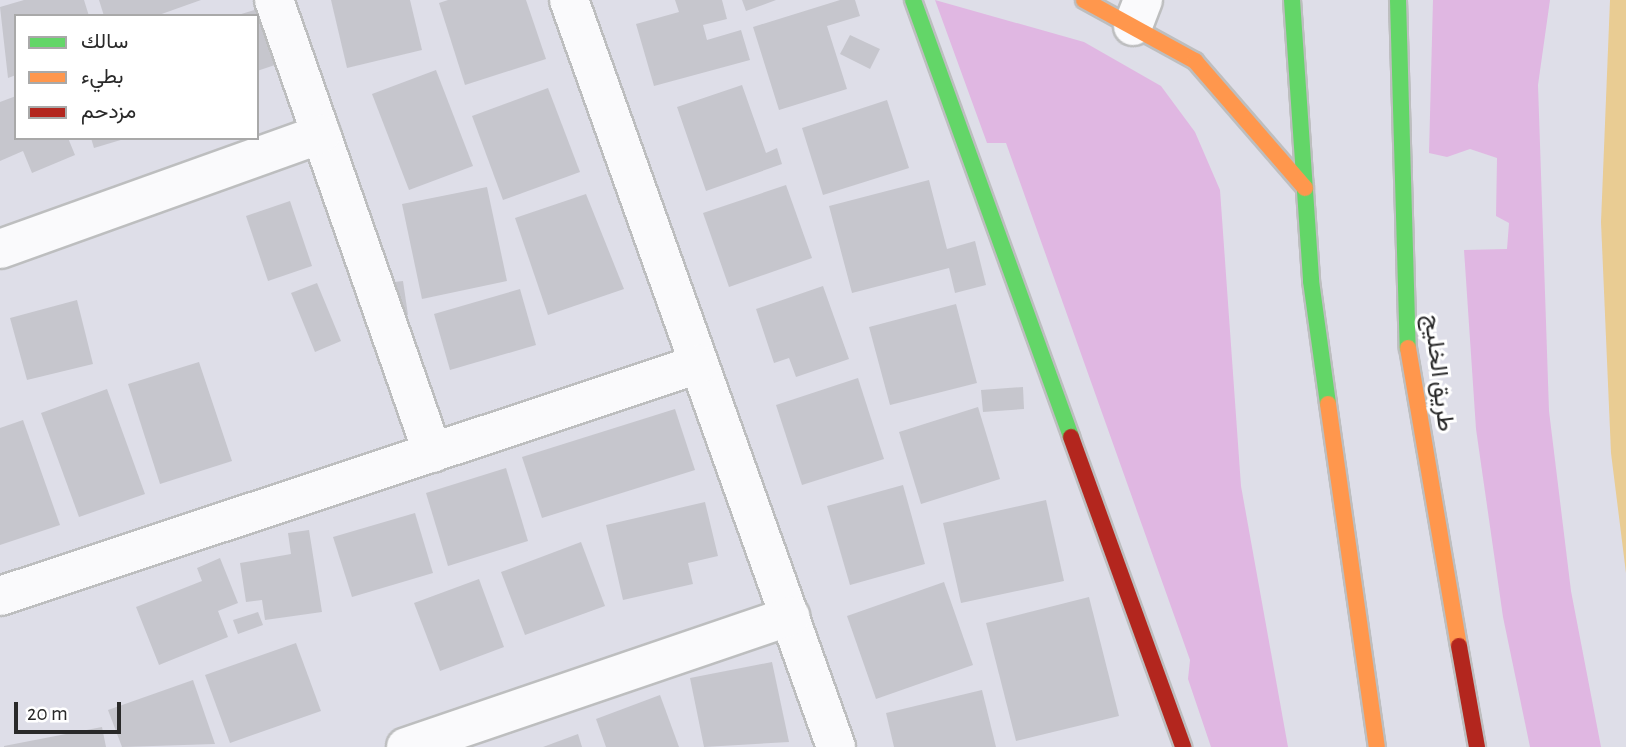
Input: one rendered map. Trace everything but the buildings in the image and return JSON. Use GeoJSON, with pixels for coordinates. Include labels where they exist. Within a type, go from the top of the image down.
{"type":"FeatureCollection","features":[{"type":"Feature","properties":{"kind":"main road"},"geometry":{"type":"LineString","coordinates":[[913,0],[1183,747]]}},
{"type":"Feature","properties":{"kind":"main road"},"geometry":{"type":"LineString","coordinates":[[1084,0],[1138,13],[1195,61],[1305,188]]}},
{"type":"Feature","properties":{"kind":"main road"},"geometry":{"type":"LineString","coordinates":[[1292,0],[1311,281],[1377,747]]}},
{"type":"Feature","properties":{"kind":"main road","name":"طريق الخليج"},"geometry":{"type":"LineString","coordinates":[[1398,0],[1408,355],[1478,747]]}},
{"type":"Feature","properties":{"kind":"street"},"geometry":{"type":"LineString","coordinates":[[274,0],[433,453]]}},
{"type":"Feature","properties":{"kind":"street"},"geometry":{"type":"LineString","coordinates":[[569,0],[836,747]]}},
{"type":"Feature","properties":{"kind":"street"},"geometry":{"type":"LineString","coordinates":[[0,248],[321,134]]}},
{"type":"Feature","properties":{"kind":"street"},"geometry":{"type":"LineString","coordinates":[[0,596],[699,364]]}},
{"type":"Feature","properties":{"kind":"street"},"geometry":{"type":"LineString","coordinates":[[406,747],[790,616]]}},
{"type":"Feature","properties":{"kind":"shaded area"},"geometry":{"type":"Polygon","coordinates":[[[935,0],[1084,42],[1161,86],[1195,132],[1220,190],[1241,486],[1288,747],[1211,747],[1188,679],[1190,660],[1006,143],[987,143],[935,0]]]}},
{"type":"Feature","properties":{"kind":"shaded area"},"geometry":{"type":"Polygon","coordinates":[[[1433,0],[1550,0],[1538,85],[1549,411],[1571,591],[1601,747],[1530,747],[1503,617],[1476,429],[1464,250],[1507,249],[1509,223],[1496,216],[1497,158],[1470,149],[1447,157],[1429,153],[1433,0]]]}},
{"type":"Feature","properties":{"kind":"shaded area"},"geometry":{"type":"Polygon","coordinates":[[[1610,0],[1626,0],[1626,573],[1611,453],[1601,222],[1610,0]]]}},
{"type":"Feature","properties":{"kind":"traffic: fast"},"geometry":{"type":"LineString","coordinates":[[913,0],[1071,437]]}},
{"type":"Feature","properties":{"kind":"traffic: fast"},"geometry":{"type":"LineString","coordinates":[[1292,0],[1311,281],[1328,404]]}},
{"type":"Feature","properties":{"kind":"traffic: fast"},"geometry":{"type":"LineString","coordinates":[[1398,0],[1408,348]]}},
{"type":"Feature","properties":{"kind":"traffic: slow"},"geometry":{"type":"LineString","coordinates":[[1084,0],[1195,61],[1305,188]]}},
{"type":"Feature","properties":{"kind":"traffic: slow"},"geometry":{"type":"LineString","coordinates":[[1408,348],[1459,646]]}},
{"type":"Feature","properties":{"kind":"traffic: slow"},"geometry":{"type":"LineString","coordinates":[[1328,404],[1377,747]]}},
{"type":"Feature","properties":{"kind":"traffic: jam"},"geometry":{"type":"LineString","coordinates":[[1071,437],[1183,747]]}},
{"type":"Feature","properties":{"kind":"traffic: jam"},"geometry":{"type":"LineString","coordinates":[[1459,646],[1477,747]]}}]}
